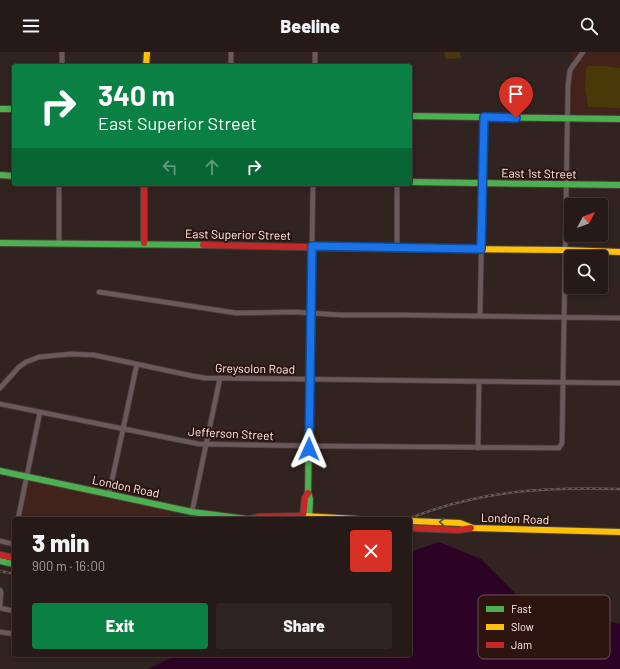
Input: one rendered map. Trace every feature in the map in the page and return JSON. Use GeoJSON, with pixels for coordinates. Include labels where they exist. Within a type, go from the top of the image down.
{"type":"FeatureCollection","features":[{"type":"Feature","properties":{"kind":"main road"},"geometry":{"type":"LineString","coordinates":[[146,64],[147,52]]}},
{"type":"Feature","properties":{"kind":"main road"},"geometry":{"type":"LineString","coordinates":[[0,109],[12,109]]}},
{"type":"Feature","properties":{"kind":"main road"},"geometry":{"type":"LineString","coordinates":[[412,116],[620,119]]}},
{"type":"Feature","properties":{"kind":"main road"},"geometry":{"type":"LineString","coordinates":[[0,176],[12,176]]}},
{"type":"Feature","properties":{"kind":"main road","name":"East 1st Street"},"geometry":{"type":"LineString","coordinates":[[412,182],[620,185]]}},
{"type":"Feature","properties":{"kind":"main road"},"geometry":{"type":"LineString","coordinates":[[144,186],[144,243]]}},
{"type":"Feature","properties":{"kind":"main road","name":"East Superior Street"},"geometry":{"type":"LineString","coordinates":[[0,243],[144,243],[397,249],[565,250]]}},
{"type":"Feature","properties":{"kind":"main road"},"geometry":{"type":"LineString","coordinates":[[306,517],[310,499],[308,493],[312,246]]}},
{"type":"Feature","properties":{"kind":"main road","name":"East Superior Street"},"geometry":{"type":"LineString","coordinates":[[608,252],[620,252]]}},
{"type":"Feature","properties":{"kind":"main road","name":"London Road"},"geometry":{"type":"LineString","coordinates":[[0,471],[192,512],[232,517]]}},
{"type":"Feature","properties":{"kind":"main road","name":"London Road"},"geometry":{"type":"LineString","coordinates":[[412,521],[460,523],[473,528],[620,532]]}},
{"type":"Feature","properties":{"kind":"main road"},"geometry":{"type":"LineString","coordinates":[[412,528],[459,530],[473,528]]}},
{"type":"Feature","properties":{"kind":"main road"},"geometry":{"type":"LineString","coordinates":[[0,555],[12,558]]}},
{"type":"Feature","properties":{"kind":"main road"},"geometry":{"type":"LineString","coordinates":[[0,561],[12,564]]}},
{"type":"Feature","properties":{"kind":"street"},"geometry":{"type":"LineString","coordinates":[[62,52],[62,64]]}},
{"type":"Feature","properties":{"kind":"street"},"geometry":{"type":"LineString","coordinates":[[231,52],[231,64]]}},
{"type":"Feature","properties":{"kind":"street"},"geometry":{"type":"LineString","coordinates":[[315,52],[315,64]]}},
{"type":"Feature","properties":{"kind":"street"},"geometry":{"type":"LineString","coordinates":[[565,250],[569,74],[583,52]]}},
{"type":"Feature","properties":{"kind":"street"},"geometry":{"type":"LineString","coordinates":[[480,315],[484,117]]}},
{"type":"Feature","properties":{"kind":"street"},"geometry":{"type":"LineString","coordinates":[[59,186],[59,243]]}},
{"type":"Feature","properties":{"kind":"street"},"geometry":{"type":"LineString","coordinates":[[312,246],[313,186]]}},
{"type":"Feature","properties":{"kind":"street"},"geometry":{"type":"LineString","coordinates":[[397,186],[397,249]]}},
{"type":"Feature","properties":{"kind":"street"},"geometry":{"type":"LineString","coordinates":[[99,292],[231,313],[310,312],[341,315],[480,315],[620,318]]}},
{"type":"Feature","properties":{"kind":"street"},"geometry":{"type":"LineString","coordinates":[[563,382],[564,294]]}},
{"type":"Feature","properties":{"kind":"street","name":"Greysolon Road"},"geometry":{"type":"LineString","coordinates":[[0,388],[23,364],[39,357],[80,354],[94,355],[193,376],[220,378],[620,383]]}},
{"type":"Feature","properties":{"kind":"street"},"geometry":{"type":"LineString","coordinates":[[109,494],[137,364]]}},
{"type":"Feature","properties":{"kind":"street"},"geometry":{"type":"LineString","coordinates":[[192,512],[220,378]]}},
{"type":"Feature","properties":{"kind":"street"},"geometry":{"type":"LineString","coordinates":[[478,448],[480,382]]}},
{"type":"Feature","properties":{"kind":"street","name":"Jefferson Street"},"geometry":{"type":"LineString","coordinates":[[0,404],[192,443],[556,449],[560,447],[562,443],[563,382]]}},
{"type":"Feature","properties":{"kind":"street"},"geometry":{"type":"LineString","coordinates":[[18,517],[40,412]]}},
{"type":"Feature","properties":{"kind":"street"},"geometry":{"type":"LineString","coordinates":[[0,541],[12,541]]}},
{"type":"Feature","properties":{"kind":"street"},"geometry":{"type":"LineString","coordinates":[[0,590],[0,605]]}},
{"type":"Feature","properties":{"kind":"street"},"geometry":{"type":"LineString","coordinates":[[0,608],[12,611]]}},
{"type":"Feature","properties":{"kind":"street"},"geometry":{"type":"LineString","coordinates":[[0,632],[12,634]]}},
{"type":"Feature","properties":{"kind":"shaded area"},"geometry":{"type":"Polygon","coordinates":[[[444,52],[460,52],[461,58],[446,59],[444,52]]]}},
{"type":"Feature","properties":{"kind":"shaded area"},"geometry":{"type":"Polygon","coordinates":[[[572,52],[620,52],[620,116],[570,114],[572,52]]]}},
{"type":"Feature","properties":{"kind":"shaded area"},"geometry":{"type":"Polygon","coordinates":[[[588,66],[620,68],[620,108],[588,107],[585,85],[586,69],[588,66]]]}},
{"type":"Feature","properties":{"kind":"shaded area"},"geometry":{"type":"Polygon","coordinates":[[[29,481],[171,510],[169,517],[21,517],[29,481]]]}},
{"type":"Feature","properties":{"kind":"shaded area"},"geometry":{"type":"Polygon","coordinates":[[[439,542],[481,559],[517,595],[478,595],[478,659],[610,659],[610,622],[620,624],[620,669],[148,669],[173,657],[412,657],[412,551],[439,542]]]}},
{"type":"Feature","properties":{"kind":"railway"},"geometry":{"type":"LineString","coordinates":[[413,517],[464,501],[515,492],[566,489],[620,489]]}},
{"type":"Feature","properties":{"kind":"railway"},"geometry":{"type":"LineString","coordinates":[[0,571],[12,574]]}},
{"type":"Feature","properties":{"kind":"traffic: fast"},"geometry":{"type":"LineString","coordinates":[[0,109],[12,109]]}},
{"type":"Feature","properties":{"kind":"traffic: fast"},"geometry":{"type":"LineString","coordinates":[[412,116],[620,119]]}},
{"type":"Feature","properties":{"kind":"traffic: fast"},"geometry":{"type":"LineString","coordinates":[[0,175],[12,176]]}},
{"type":"Feature","properties":{"kind":"traffic: fast"},"geometry":{"type":"LineString","coordinates":[[412,182],[620,185]]}},
{"type":"Feature","properties":{"kind":"traffic: fast"},"geometry":{"type":"LineString","coordinates":[[0,243],[203,245]]}},
{"type":"Feature","properties":{"kind":"traffic: fast"},"geometry":{"type":"LineString","coordinates":[[309,517],[310,499],[308,493],[311,303]]}},
{"type":"Feature","properties":{"kind":"traffic: fast"},"geometry":{"type":"LineString","coordinates":[[0,471],[192,512],[231,517]]}},
{"type":"Feature","properties":{"kind":"traffic: fast"},"geometry":{"type":"LineString","coordinates":[[0,561],[12,564]]}},
{"type":"Feature","properties":{"kind":"traffic: slow"},"geometry":{"type":"LineString","coordinates":[[146,64],[147,52]]}},
{"type":"Feature","properties":{"kind":"traffic: slow"},"geometry":{"type":"LineString","coordinates":[[311,303],[312,246]]}},
{"type":"Feature","properties":{"kind":"traffic: slow"},"geometry":{"type":"LineString","coordinates":[[348,248],[620,252]]}},
{"type":"Feature","properties":{"kind":"traffic: slow"},"geometry":{"type":"LineString","coordinates":[[303,517],[321,517]]}},
{"type":"Feature","properties":{"kind":"traffic: slow"},"geometry":{"type":"LineString","coordinates":[[412,521],[460,523],[473,528],[620,532]]}},
{"type":"Feature","properties":{"kind":"traffic: jam"},"geometry":{"type":"LineString","coordinates":[[144,186],[144,243]]}},
{"type":"Feature","properties":{"kind":"traffic: jam"},"geometry":{"type":"LineString","coordinates":[[203,245],[348,248]]}},
{"type":"Feature","properties":{"kind":"traffic: jam"},"geometry":{"type":"LineString","coordinates":[[259,517],[303,516],[305,498],[308,493]]}},
{"type":"Feature","properties":{"kind":"traffic: jam"},"geometry":{"type":"LineString","coordinates":[[412,528],[459,530],[471,528]]}},
{"type":"Feature","properties":{"kind":"traffic: jam"},"geometry":{"type":"LineString","coordinates":[[0,555],[12,558]]}},
{"type":"Feature","properties":{"kind":"route"},"geometry":{"type":"LineString","coordinates":[[309,449],[312,246],[400,249],[481,249],[484,117],[516,118]]}}]}
